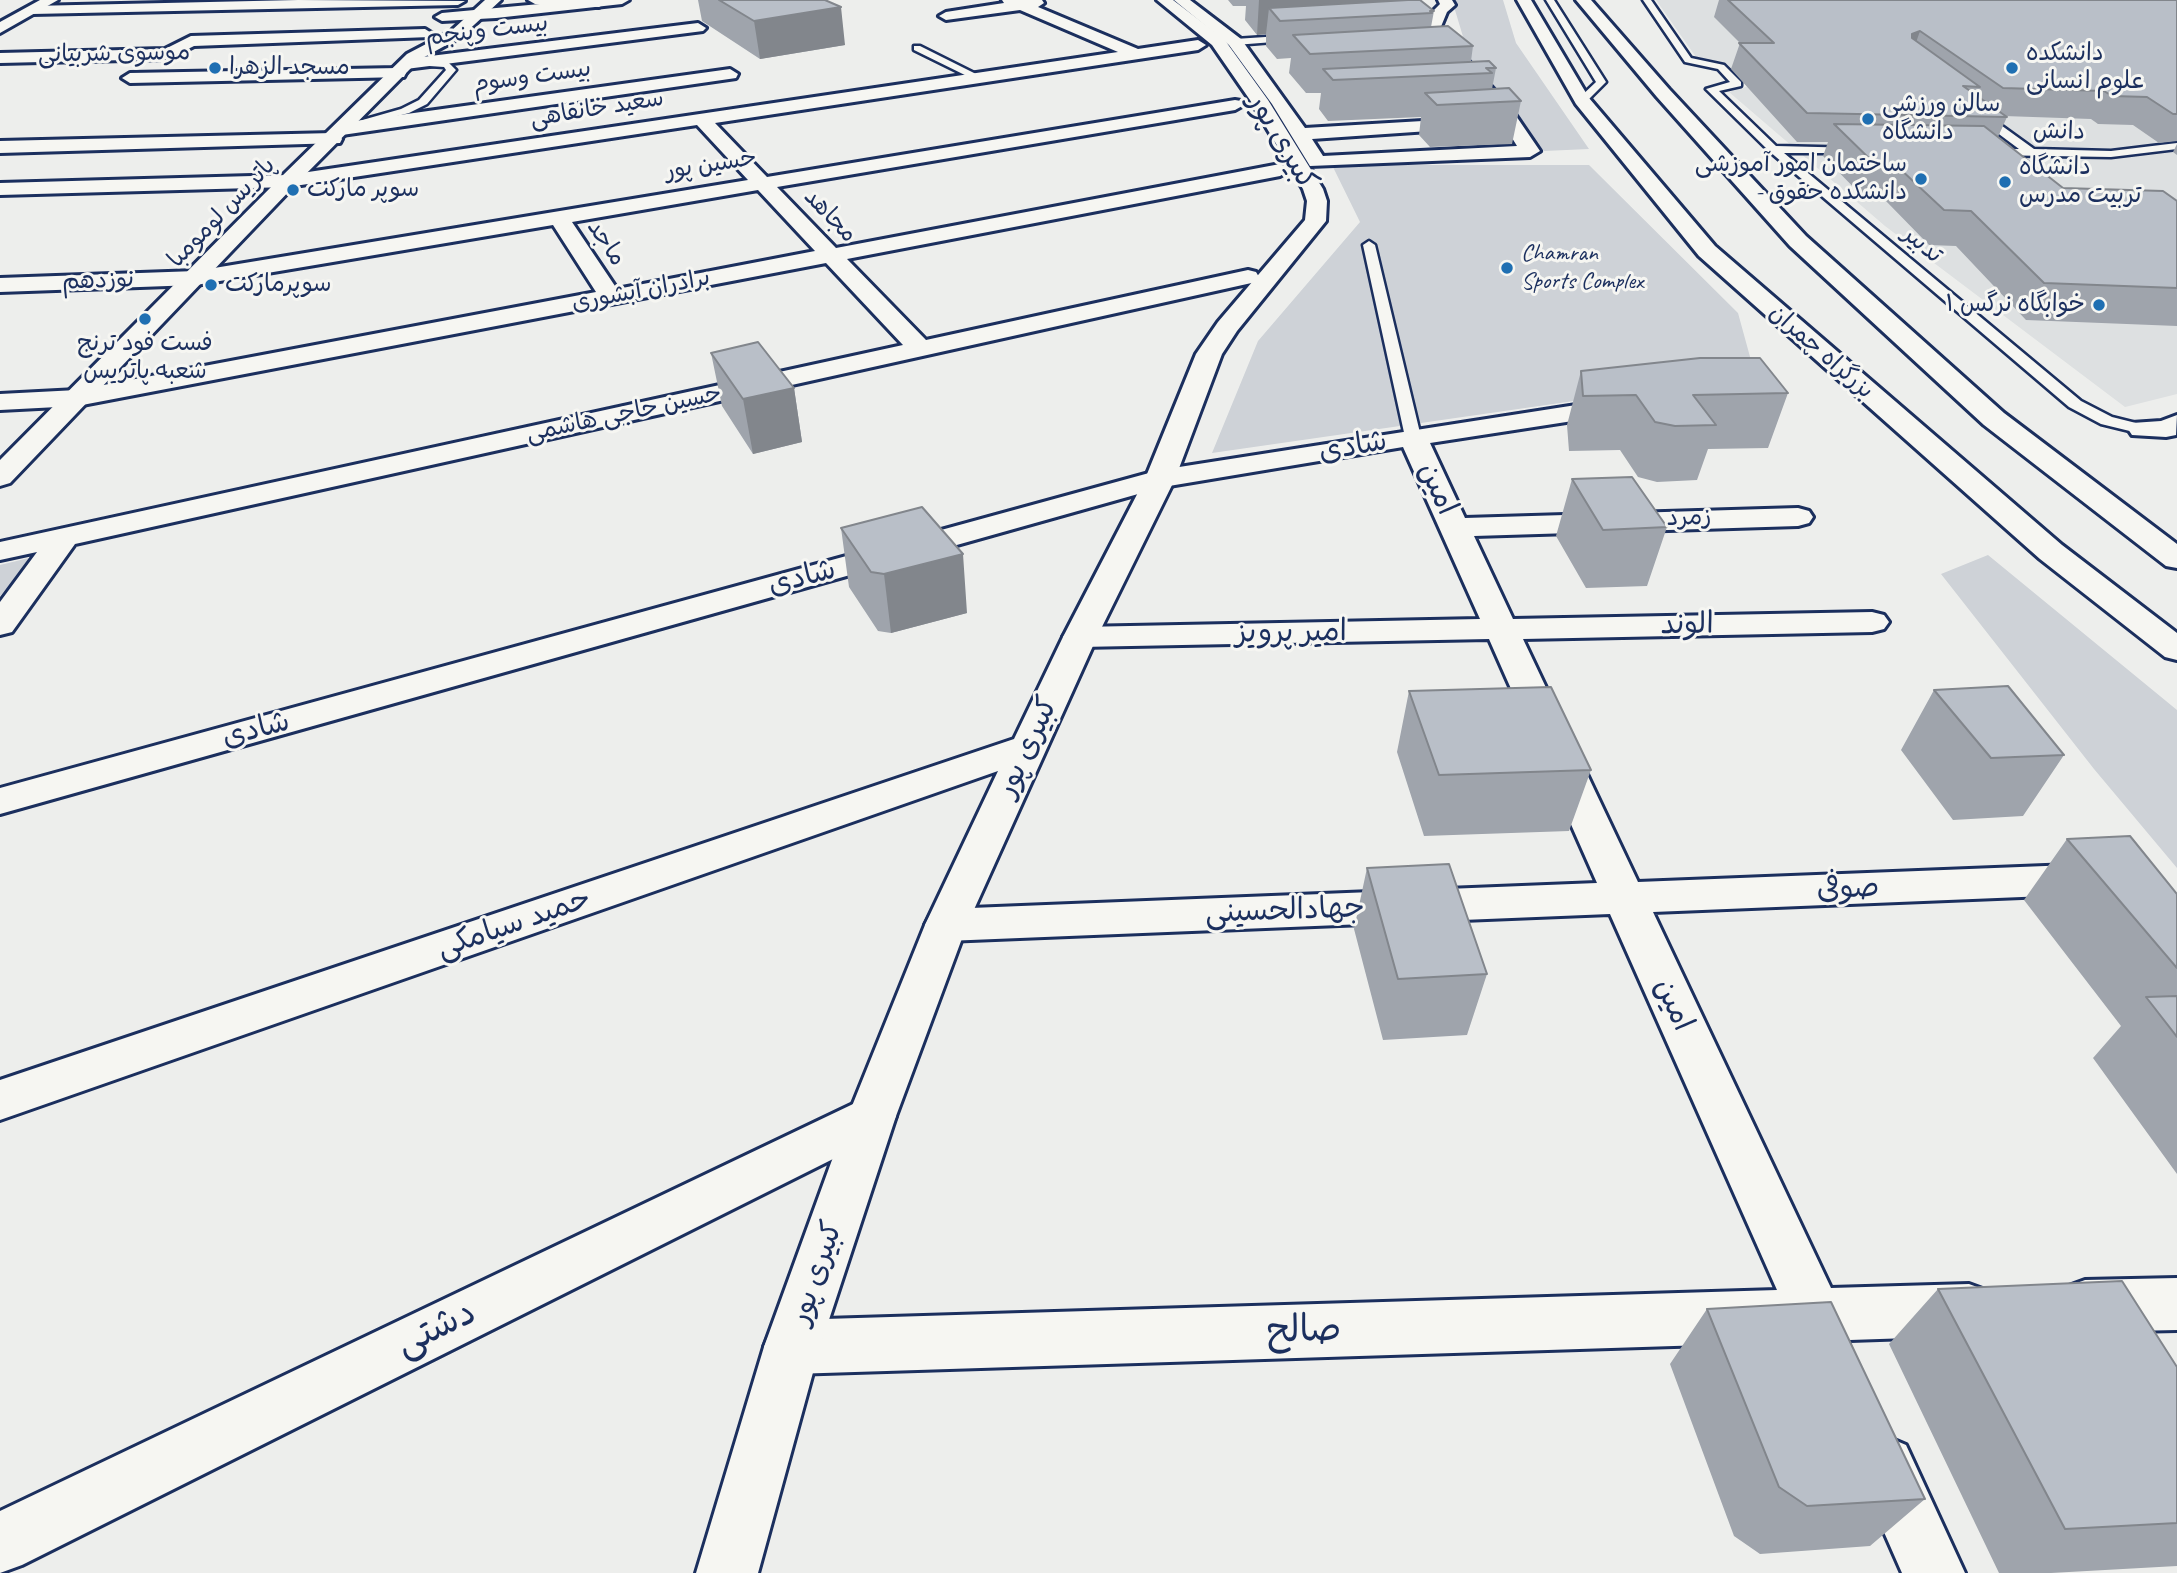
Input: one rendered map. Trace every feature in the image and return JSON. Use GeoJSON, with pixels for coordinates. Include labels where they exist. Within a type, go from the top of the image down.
{"type":"FeatureCollection","features":[{"type":"Feature","properties":{"kind":"main road"},"geometry":{"type":"LineString","coordinates":[[0,28],[51,0]]}},
{"type":"Feature","properties":{"kind":"main road","name":"پاتریس لومومبا"},"geometry":{"type":"LineString","coordinates":[[0,477],[288,181],[406,64],[456,34],[494,0]]}},
{"type":"Feature","properties":{"kind":"main road"},"geometry":{"type":"LineString","coordinates":[[534,0],[598,3]]}},
{"type":"Feature","properties":{"kind":"main road"},"geometry":{"type":"LineString","coordinates":[[442,17],[478,16],[622,0]]}},
{"type":"Feature","properties":{"kind":"main road"},"geometry":{"type":"LineString","coordinates":[[946,16],[1015,2],[1056,0]]}},
{"type":"Feature","properties":{"kind":"main road","name":"کبیری پور"},"geometry":{"type":"LineString","coordinates":[[727,1573],[792,1347],[872,1116],[946,925],[1027,747],[1160,479],[1209,354],[1227,327],[1315,221],[1318,211],[1314,189],[1259,100],[1218,42],[1164,0]]}},
{"type":"Feature","properties":{"kind":"main road"},"geometry":{"type":"LineString","coordinates":[[1181,0],[1235,42],[1253,68],[1287,103],[1298,134],[1317,162],[1530,151],[1488,93],[1454,56],[1425,30],[1447,2]]}},
{"type":"Feature","properties":{"kind":"main road","name":"بزرگراه چمران"},"geometry":{"type":"LineString","coordinates":[[1524,0],[1582,100],[1707,251],[2051,552],[2177,650]]}},
{"type":"Feature","properties":{"kind":"main road"},"geometry":{"type":"LineString","coordinates":[[1583,0],[1662,93],[1798,241],[1994,419],[2177,559]]}},
{"type":"Feature","properties":{"kind":"main road"},"geometry":{"type":"LineString","coordinates":[[32,10],[459,1]]}},
{"type":"Feature","properties":{"kind":"main road"},"geometry":{"type":"LineString","coordinates":[[406,64],[425,34],[459,1]]}},
{"type":"Feature","properties":{"kind":"main road"},"geometry":{"type":"LineString","coordinates":[[1015,2],[1136,54]]}},
{"type":"Feature","properties":{"kind":"main road"},"geometry":{"type":"LineString","coordinates":[[1421,6],[1447,2]]}},
{"type":"Feature","properties":{"kind":"main road"},"geometry":{"type":"LineString","coordinates":[[1200,15],[1227,14]]}},
{"type":"Feature","properties":{"kind":"main road","name":"بیست وپنجم"},"geometry":{"type":"LineString","coordinates":[[406,64],[698,28]]}},
{"type":"Feature","properties":{"kind":"main road"},"geometry":{"type":"LineString","coordinates":[[0,58],[169,54],[191,41],[425,34]]}},
{"type":"Feature","properties":{"kind":"main road","name":"سعید خانقاهی"},"geometry":{"type":"LineString","coordinates":[[0,189],[288,181],[1198,45]]}},
{"type":"Feature","properties":{"kind":"main road"},"geometry":{"type":"LineString","coordinates":[[1427,57],[1454,56]]}},
{"type":"Feature","properties":{"kind":"main road","name":"موسوی شربیانی"},"geometry":{"type":"LineString","coordinates":[[119,78],[406,64]]}},
{"type":"Feature","properties":{"kind":"main road"},"geometry":{"type":"LineString","coordinates":[[1253,68],[1280,67]]}},
{"type":"Feature","properties":{"kind":"main road","name":"بیست وسوم"},"geometry":{"type":"LineString","coordinates":[[0,147],[337,134],[730,74]]}},
{"type":"Feature","properties":{"kind":"main road"},"geometry":{"type":"LineString","coordinates":[[1460,94],[1488,93]]}},
{"type":"Feature","properties":{"kind":"main road","name":"حسین پور"},"geometry":{"type":"LineString","coordinates":[[196,278],[1235,104]]}},
{"type":"Feature","properties":{"kind":"main road","name":"مجاهد"},"geometry":{"type":"LineString","coordinates":[[701,119],[920,349]]}},
{"type":"Feature","properties":{"kind":"main road"},"geometry":{"type":"LineString","coordinates":[[1298,134],[1510,121]]}},
{"type":"Feature","properties":{"kind":"main road","name":"برادران آبشوری"},"geometry":{"type":"LineString","coordinates":[[0,402],[77,398],[1280,170]]}},
{"type":"Feature","properties":{"kind":"main road","name":"ماجد"},"geometry":{"type":"LineString","coordinates":[[558,217],[611,297]]}},
{"type":"Feature","properties":{"kind":"main road","name":"حسین حاجی هاشمی"},"geometry":{"type":"LineString","coordinates":[[0,551],[1248,277]]}},
{"type":"Feature","properties":{"kind":"main road","name":"نوزدهم"},"geometry":{"type":"LineString","coordinates":[[0,285],[196,278]]}},
{"type":"Feature","properties":{"kind":"main road","name":"شادی"},"geometry":{"type":"LineString","coordinates":[[0,801],[1160,479],[1644,402]]}},
{"type":"Feature","properties":{"kind":"main road"},"geometry":{"type":"LineString","coordinates":[[2142,429],[2166,429],[2177,424]]}},
{"type":"Feature","properties":{"kind":"main road","name":"امین"},"geometry":{"type":"LineString","coordinates":[[1413,437],[1844,1377]]}},
{"type":"Feature","properties":{"kind":"main road","name":"زمرد"},"geometry":{"type":"LineString","coordinates":[[1454,527],[1798,517]]}},
{"type":"Feature","properties":{"kind":"main road"},"geometry":{"type":"LineString","coordinates":[[0,625],[64,537]]}},
{"type":"Feature","properties":{"kind":"main road","name":"الوند"},"geometry":{"type":"LineString","coordinates":[[1501,629],[1872,622]]}},
{"type":"Feature","properties":{"kind":"main road","name":"امیر پرویز"},"geometry":{"type":"LineString","coordinates":[[1080,637],[1501,629]]}},
{"type":"Feature","properties":{"kind":"main road","name":"حمید سیامکی"},"geometry":{"type":"LineString","coordinates":[[0,1100],[1027,747]]}},
{"type":"Feature","properties":{"kind":"main road","name":"صوفی"},"geometry":{"type":"LineString","coordinates":[[1624,898],[2071,880]]}},
{"type":"Feature","properties":{"kind":"main road","name":"جهادالحسینی"},"geometry":{"type":"LineString","coordinates":[[946,925],[1624,898]]}},
{"type":"Feature","properties":{"kind":"main road","name":"دشتی"},"geometry":{"type":"LineString","coordinates":[[0,1543],[872,1116]]}},
{"type":"Feature","properties":{"kind":"main road","name":"صالح"},"geometry":{"type":"LineString","coordinates":[[792,1347],[2177,1304]]}},
{"type":"Feature","properties":{"kind":"main road"},"geometry":{"type":"LineString","coordinates":[[1866,1426],[1934,1573]]}},
{"type":"Feature","properties":{"kind":"lane"},"geometry":{"type":"LineString","coordinates":[[1550,0],[1601,82],[1582,100]]}},
{"type":"Feature","properties":{"kind":"lane","name":"تدبیر"},"geometry":{"type":"LineString","coordinates":[[1647,0],[1688,60],[1721,67],[1737,84],[1711,89],[1773,149],[2076,404],[2107,421],[2142,429]]}},
{"type":"Feature","properties":{"kind":"lane"},"geometry":{"type":"LineString","coordinates":[[1235,42],[1314,37]]}},
{"type":"Feature","properties":{"kind":"lane"},"geometry":{"type":"LineString","coordinates":[[916,48],[979,78]]}},
{"type":"Feature","properties":{"kind":"lane"},"geometry":{"type":"LineString","coordinates":[[337,134],[405,111],[423,102],[451,70],[447,64],[406,64]]}},
{"type":"Feature","properties":{"kind":"lane"},"geometry":{"type":"LineString","coordinates":[[1964,103],[2030,152]]}},
{"type":"Feature","properties":{"kind":"lane","name":"دانش"},"geometry":{"type":"LineString","coordinates":[[1976,151],[2111,154],[2177,146]]}},
{"type":"Feature","properties":{"kind":"lane"},"geometry":{"type":"LineString","coordinates":[[1773,149],[1867,150]]}},
{"type":"Feature","properties":{"kind":"lane"},"geometry":{"type":"LineString","coordinates":[[1370,245],[1413,437]]}},
{"type":"Feature","properties":{"kind":"shaded area"},"geometry":{"type":"Polygon","coordinates":[[[1452,0],[1503,0],[1516,43],[1589,149],[1544,151],[1462,55],[1464,40],[1452,0]]]}},
{"type":"Feature","properties":{"kind":"shaded area","name":"دانشگاه تربیت مدرس"},"geometry":{"type":"Polygon","coordinates":[[[1656,0],[2177,0],[2177,394],[2125,407],[1885,226],[1729,92],[1749,86],[1727,64],[1696,57],[1656,0]]]}},
{"type":"Feature","properties":{"kind":"shaded area","name":"Chamran Sports Complex"},"geometry":{"type":"Polygon","coordinates":[[[1332,165],[1589,165],[1738,313],[1755,375],[1212,453],[1258,341],[1360,222],[1332,165]]]}},
{"type":"Feature","properties":{"kind":"shaded area"},"geometry":{"type":"Polygon","coordinates":[[[1988,555],[2177,710],[2177,868],[2094,769],[1941,574],[1988,555]]]}},
{"type":"Feature","properties":{"kind":"shaded area"},"geometry":{"type":"Polygon","coordinates":[[[33,557],[0,596],[0,565],[33,557]]]}},
{"type":"Feature","properties":{"kind":"building"},"geometry":{"type":"Polygon","coordinates":[[[719,0],[825,0],[841,7],[754,21],[719,0]]]}},
{"type":"Feature","properties":{"kind":"building"},"geometry":{"type":"Polygon","coordinates":[[[1420,0],[1434,11],[1280,21],[1269,8],[1420,0]]]}},
{"type":"Feature","properties":{"kind":"building"},"geometry":{"type":"Polygon","coordinates":[[[1728,0],[2177,0],[2177,114],[2147,97],[2112,96],[2104,91],[2003,88],[1920,31],[1912,34],[1912,38],[1980,87],[1963,86],[2007,117],[1807,113],[1739,43],[1774,43],[1728,0]]]}},
{"type":"Feature","properties":{"kind":"building"},"geometry":{"type":"Polygon","coordinates":[[[1448,26],[1473,46],[1310,54],[1293,35],[1448,26]]]}},
{"type":"Feature","properties":{"kind":"building"},"geometry":{"type":"Polygon","coordinates":[[[1489,61],[1496,68],[1486,68],[1492,73],[1333,80],[1323,69],[1489,61]]]}},
{"type":"Feature","properties":{"kind":"building"},"geometry":{"type":"Polygon","coordinates":[[[1509,88],[1521,101],[1437,105],[1425,93],[1509,88]]]}},
{"type":"Feature","properties":{"kind":"building"},"geometry":{"type":"Polygon","coordinates":[[[1834,124],[1984,126],[2063,188],[2163,191],[2177,201],[2177,288],[2044,283],[1971,211],[1944,210],[1898,167],[1878,167],[1834,124]]]}},
{"type":"Feature","properties":{"kind":"building"},"geometry":{"type":"Polygon","coordinates":[[[758,342],[794,388],[743,399],[711,353],[758,342]]]}},
{"type":"Feature","properties":{"kind":"building"},"geometry":{"type":"Polygon","coordinates":[[[1700,358],[1760,358],[1788,393],[1693,395],[1716,425],[1675,426],[1655,422],[1636,395],[1583,396],[1581,371],[1700,358]]]}},
{"type":"Feature","properties":{"kind":"building"},"geometry":{"type":"Polygon","coordinates":[[[1632,477],[1667,527],[1603,530],[1572,479],[1632,477]]]}},
{"type":"Feature","properties":{"kind":"building"},"geometry":{"type":"Polygon","coordinates":[[[922,507],[963,554],[884,574],[871,572],[841,528],[922,507]]]}},
{"type":"Feature","properties":{"kind":"building"},"geometry":{"type":"Polygon","coordinates":[[[2008,686],[2064,755],[1991,758],[1934,690],[2008,686]]]}},
{"type":"Feature","properties":{"kind":"building"},"geometry":{"type":"Polygon","coordinates":[[[1551,687],[1591,770],[1439,775],[1409,691],[1551,687]]]}},
{"type":"Feature","properties":{"kind":"building"},"geometry":{"type":"Polygon","coordinates":[[[2130,836],[2177,894],[2177,968],[2067,839],[2130,836]]]}},
{"type":"Feature","properties":{"kind":"building"},"geometry":{"type":"Polygon","coordinates":[[[1449,864],[1487,974],[1398,979],[1367,868],[1449,864]]]}},
{"type":"Feature","properties":{"kind":"building"},"geometry":{"type":"Polygon","coordinates":[[[2177,996],[2177,1037],[2146,997],[2177,996]]]}},
{"type":"Feature","properties":{"kind":"building"},"geometry":{"type":"Polygon","coordinates":[[[2122,1281],[2177,1367],[2177,1523],[2065,1529],[1938,1289],[2122,1281]]]}},
{"type":"Feature","properties":{"kind":"building"},"geometry":{"type":"Polygon","coordinates":[[[1831,1302],[1925,1499],[1807,1506],[1779,1487],[1707,1309],[1831,1302]]]}},
{"type":"Feature","properties":{"kind":"place","name":"مسجد الزهرا"},"geometry":{"type":"Point","coordinates":[215,68]}},
{"type":"Feature","properties":{"kind":"place","name":"دانشکده علوم انسانی"},"geometry":{"type":"Point","coordinates":[2012,68]}},
{"type":"Feature","properties":{"kind":"place","name":"سالن ورزشی دانشگاه"},"geometry":{"type":"Point","coordinates":[1868,119]}},
{"type":"Feature","properties":{"kind":"place","name":"ساختمان امور آموزشی - دانشکده حقوق"},"geometry":{"type":"Point","coordinates":[1921,179]}},
{"type":"Feature","properties":{"kind":"place","name":"دانشگاه تربیت مدرس"},"geometry":{"type":"Point","coordinates":[2005,182]}},
{"type":"Feature","properties":{"kind":"place","name":"سوپر مارکت"},"geometry":{"type":"Point","coordinates":[293,190]}},
{"type":"Feature","properties":{"kind":"place","name":"Chamran Sports Complex"},"geometry":{"type":"Point","coordinates":[1507,268]}},
{"type":"Feature","properties":{"kind":"place","name":"سوپرمارکت"},"geometry":{"type":"Point","coordinates":[211,285]}},
{"type":"Feature","properties":{"kind":"place","name":"خوابگاه نرگس ۱"},"geometry":{"type":"Point","coordinates":[2099,305]}},
{"type":"Feature","properties":{"kind":"place","name":"فست فود ترنج شعبه پاتریس"},"geometry":{"type":"Point","coordinates":[145,319]}}]}
